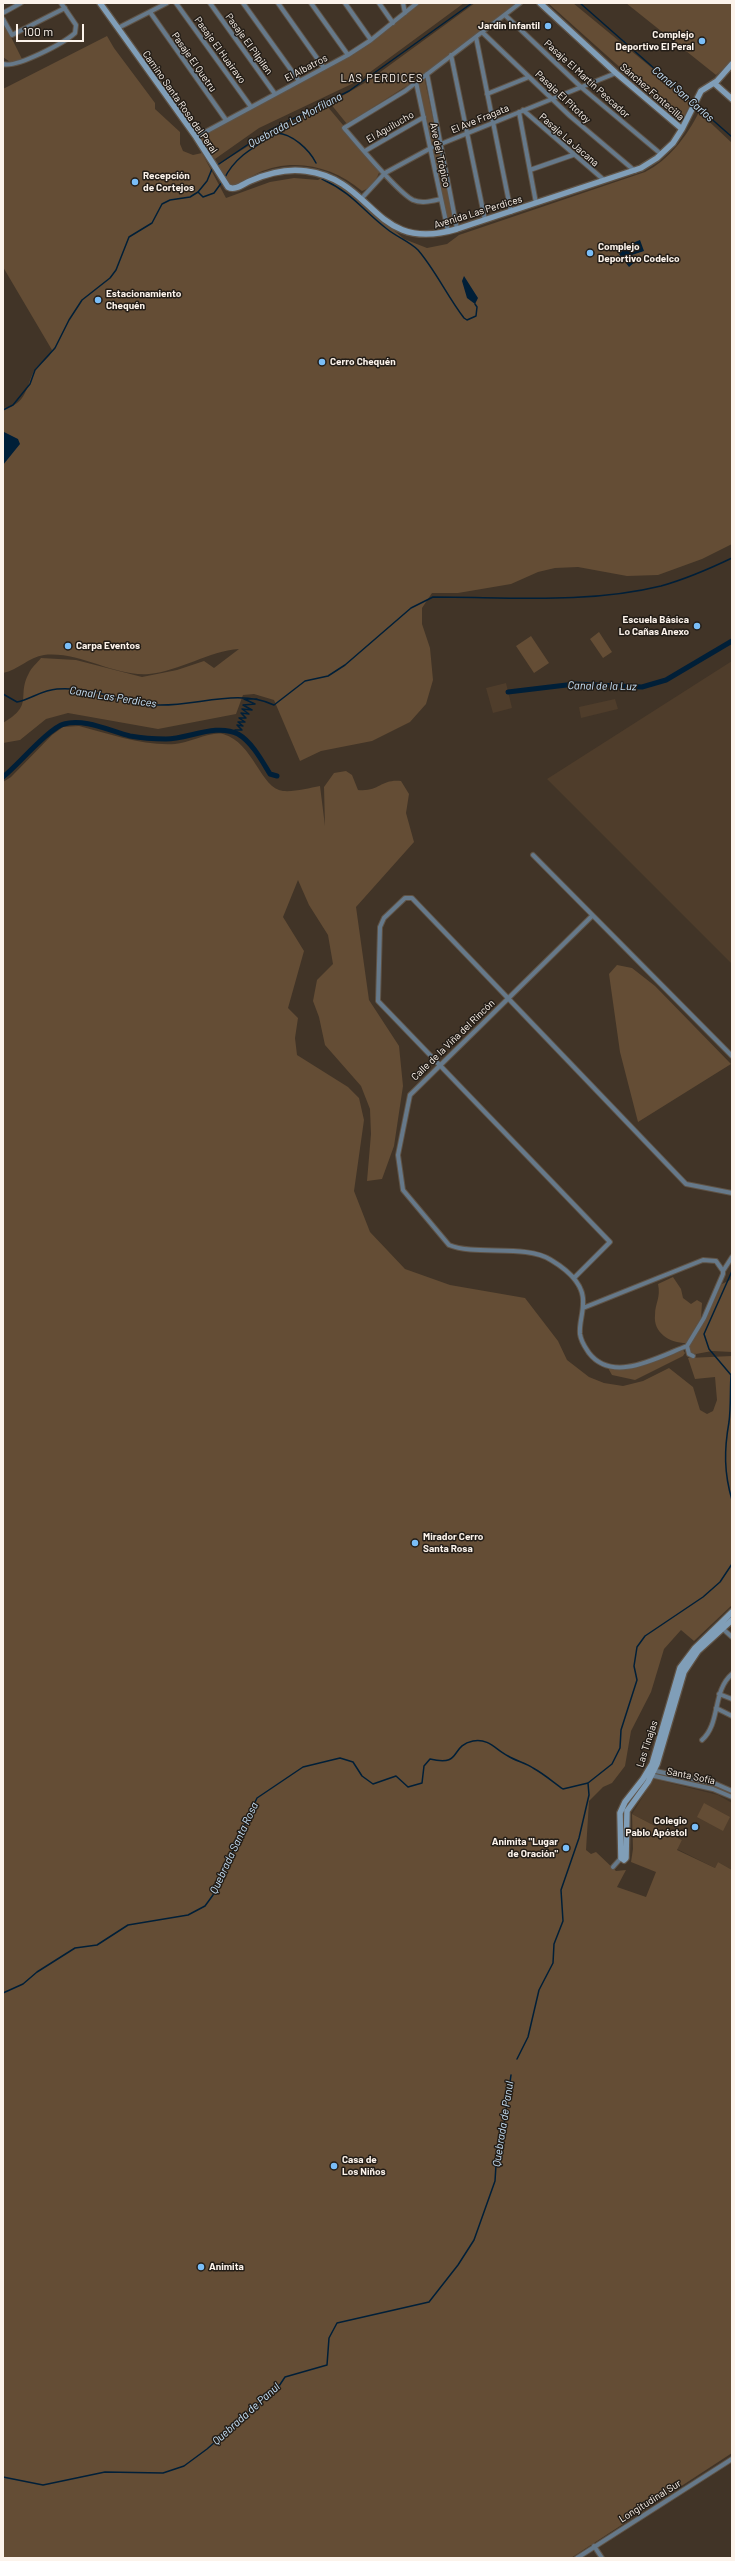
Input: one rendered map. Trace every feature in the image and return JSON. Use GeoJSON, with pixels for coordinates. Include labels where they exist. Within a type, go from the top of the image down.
{"type":"FeatureCollection","features":[{"type":"Feature","properties":{"kind":"street"},"geometry":{"type":"LineString","coordinates":[[3,12],[21,3]]}},
{"type":"Feature","properties":{"kind":"street"},"geometry":{"type":"LineString","coordinates":[[4,65],[23,62],[71,36],[76,31],[76,25],[61,3]]}},
{"type":"Feature","properties":{"kind":"street","name":"Camino Santa Rosa del Peral"},"geometry":{"type":"LineString","coordinates":[[100,3],[196,137],[217,172]]}},
{"type":"Feature","properties":{"kind":"street"},"geometry":{"type":"LineString","coordinates":[[118,28],[167,3]]}},
{"type":"Feature","properties":{"kind":"street","name":"Pasaje El Huairavo"},"geometry":{"type":"LineString","coordinates":[[176,3],[251,107]]}},
{"type":"Feature","properties":{"kind":"street","name":"Pasaje El Pilpilen"},"geometry":{"type":"LineString","coordinates":[[210,3],[275,94]]}},
{"type":"Feature","properties":{"kind":"street"},"geometry":{"type":"LineString","coordinates":[[243,3],[300,81]]}},
{"type":"Feature","properties":{"kind":"street"},"geometry":{"type":"LineString","coordinates":[[278,3],[324,68]]}},
{"type":"Feature","properties":{"kind":"street"},"geometry":{"type":"LineString","coordinates":[[310,3],[348,55]]}},
{"type":"Feature","properties":{"kind":"street"},"geometry":{"type":"LineString","coordinates":[[344,3],[371,40]]}},
{"type":"Feature","properties":{"kind":"street"},"geometry":{"type":"LineString","coordinates":[[379,3],[393,23]]}},
{"type":"Feature","properties":{"kind":"street"},"geometry":{"type":"LineString","coordinates":[[403,3],[405,13]]}},
{"type":"Feature","properties":{"kind":"street","name":"El Albatros"},"geometry":{"type":"LineString","coordinates":[[196,137],[348,55],[371,40],[405,13],[412,5],[417,3]]}},
{"type":"Feature","properties":{"kind":"street"},"geometry":{"type":"LineString","coordinates":[[441,199],[422,202],[412,199],[385,173],[344,128],[416,82],[520,3]]}},
{"type":"Feature","properties":{"kind":"street","name":"Sánchez Fontecilla"},"geometry":{"type":"LineString","coordinates":[[540,3],[616,73],[682,130]]}},
{"type":"Feature","properties":{"kind":"street"},"geometry":{"type":"LineString","coordinates":[[3,19],[12,35],[65,8]]}},
{"type":"Feature","properties":{"kind":"street","name":"Pasaje El Quetru"},"geometry":{"type":"LineString","coordinates":[[150,12],[226,120]]}},
{"type":"Feature","properties":{"kind":"street","name":"Pasaje El Martín Pescador"},"geometry":{"type":"LineString","coordinates":[[504,15],[581,87],[661,154]]}},
{"type":"Feature","properties":{"kind":"street","name":"Pasaje El Pitotoy"},"geometry":{"type":"LineString","coordinates":[[482,32],[552,99],[635,170]]}},
{"type":"Feature","properties":{"kind":"street"},"geometry":{"type":"LineString","coordinates":[[476,37],[510,212]]}},
{"type":"Feature","properties":{"kind":"street"},"geometry":{"type":"LineString","coordinates":[[452,55],[485,220]]}},
{"type":"Feature","properties":{"kind":"street"},"geometry":{"type":"LineString","coordinates":[[732,64],[714,83],[732,99]]}},
{"type":"Feature","properties":{"kind":"street","name":"El Ave Fragata"},"geometry":{"type":"LineString","coordinates":[[361,199],[385,173],[430,148],[616,73]]}},
{"type":"Feature","properties":{"kind":"street","name":"Ave del Trópico"},"geometry":{"type":"LineString","coordinates":[[427,74],[457,229]]}},
{"type":"Feature","properties":{"kind":"street"},"geometry":{"type":"LineString","coordinates":[[487,94],[529,77]]}},
{"type":"Feature","properties":{"kind":"street","name":"Ave del Trópico"},"geometry":{"type":"LineString","coordinates":[[416,82],[448,231]]}},
{"type":"Feature","properties":{"kind":"street","name":"Avenida Las Perdices"},"geometry":{"type":"LineString","coordinates":[[217,172],[226,186],[232,189],[280,171],[312,172],[341,181],[391,225],[408,233],[425,236],[457,229],[635,170],[661,154],[682,130],[701,91],[714,83]]}},
{"type":"Feature","properties":{"kind":"street"},"geometry":{"type":"LineString","coordinates":[[521,111],[536,203]]}},
{"type":"Feature","properties":{"kind":"street","name":"Pasaje La Jacana"},"geometry":{"type":"LineString","coordinates":[[521,111],[604,180]]}},
{"type":"Feature","properties":{"kind":"street","name":"El Aguilucho"},"geometry":{"type":"LineString","coordinates":[[365,151],[424,117]]}},
{"type":"Feature","properties":{"kind":"street"},"geometry":{"type":"LineString","coordinates":[[530,170],[573,155]]}},
{"type":"Feature","properties":{"kind":"street"},"geometry":{"type":"LineString","coordinates":[[533,855],[732,1056]]}},
{"type":"Feature","properties":{"kind":"street"},"geometry":{"type":"LineString","coordinates":[[574,1278],[610,1242],[438,1066],[378,1001],[380,927],[389,913],[405,898],[412,898],[686,1184],[732,1193]]}},
{"type":"Feature","properties":{"kind":"street","name":"Calle de la Viña del Rincón"},"geometry":{"type":"LineString","coordinates":[[583,1308],[582,1296],[574,1278],[552,1260],[541,1256],[449,1245],[406,1195],[398,1155],[409,1099],[415,1088],[592,916]]}},
{"type":"Feature","properties":{"kind":"street"},"geometry":{"type":"LineString","coordinates":[[724,1271],[716,1261],[703,1260],[583,1308],[580,1329],[583,1344],[595,1360],[612,1369],[637,1365],[687,1346],[704,1318],[724,1271],[732,1257]]}},
{"type":"Feature","properties":{"kind":"street"},"geometry":{"type":"LineString","coordinates":[[687,1346],[688,1354],[693,1356]]}},
{"type":"Feature","properties":{"kind":"street","name":"Las Tinajas"},"geometry":{"type":"LineString","coordinates":[[650,1772],[683,1662],[694,1648],[732,1612]]}},
{"type":"Feature","properties":{"kind":"street","name":"Las Tinajas"},"geometry":{"type":"LineString","coordinates":[[621,1858],[624,1860],[626,1858],[627,1810],[650,1772],[686,1666],[698,1651],[732,1620]]}},
{"type":"Feature","properties":{"kind":"street"},"geometry":{"type":"LineString","coordinates":[[723,1629],[732,1636]]}},
{"type":"Feature","properties":{"kind":"street"},"geometry":{"type":"LineString","coordinates":[[702,1740],[709,1729],[719,1694],[726,1680],[732,1674]]}},
{"type":"Feature","properties":{"kind":"street"},"geometry":{"type":"LineString","coordinates":[[719,1694],[732,1700]]}},
{"type":"Feature","properties":{"kind":"street"},"geometry":{"type":"LineString","coordinates":[[716,1708],[732,1716]]}},
{"type":"Feature","properties":{"kind":"street","name":"Santa Sofía"},"geometry":{"type":"LineString","coordinates":[[650,1772],[716,1784],[732,1791]]}},
{"type":"Feature","properties":{"kind":"street","name":"Santa Sofía"},"geometry":{"type":"LineString","coordinates":[[650,1772],[713,1788],[732,1797]]}},
{"type":"Feature","properties":{"kind":"street"},"geometry":{"type":"LineString","coordinates":[[613,1867],[621,1858]]}},
{"type":"Feature","properties":{"kind":"street","name":"Longitudinal Sur"},"geometry":{"type":"LineString","coordinates":[[577,2558],[731,2461]]}},
{"type":"Feature","properties":{"kind":"street"},"geometry":{"type":"LineString","coordinates":[[594,2546],[602,2558]]}},
{"type":"Feature","properties":{"kind":"shaded area"},"geometry":{"type":"Polygon","coordinates":[[[420,3],[464,3],[358,81],[259,128],[215,159],[199,137],[366,45],[420,3]]]}},
{"type":"Feature","properties":{"kind":"shaded area"},"geometry":{"type":"Polygon","coordinates":[[[475,3],[516,3],[419,78],[347,124],[330,103],[368,81],[475,3]]]}},
{"type":"Feature","properties":{"kind":"shaded area"},"geometry":{"type":"Polygon","coordinates":[[[548,3],[573,3],[692,101],[681,122],[548,3]]]}},
{"type":"Feature","properties":{"kind":"shaded area","name":"Complejo Deportivo El Peral"},"geometry":{"type":"Polygon","coordinates":[[[626,3],[732,3],[732,61],[716,75],[626,3]]]}},
{"type":"Feature","properties":{"kind":"shaded area"},"geometry":{"type":"Polygon","coordinates":[[[3,21],[22,59],[10,62],[3,57],[3,21]]]}},
{"type":"Feature","properties":{"kind":"shaded area"},"geometry":{"type":"Polygon","coordinates":[[[107,36],[114,48],[155,103],[155,109],[180,132],[180,144],[183,151],[193,155],[202,153],[226,198],[270,182],[294,178],[318,180],[325,176],[341,184],[404,239],[427,248],[447,244],[459,235],[645,172],[662,161],[669,154],[689,130],[699,112],[732,143],[732,544],[702,559],[658,575],[627,576],[578,567],[555,568],[538,572],[511,584],[458,593],[432,593],[422,608],[422,624],[430,648],[433,680],[426,704],[410,722],[372,741],[321,751],[300,761],[274,700],[254,694],[243,695],[236,714],[158,729],[68,713],[46,719],[20,740],[3,743],[3,723],[19,711],[23,700],[25,681],[31,669],[41,658],[76,660],[142,677],[177,670],[204,661],[214,668],[239,649],[217,653],[172,669],[149,674],[123,672],[84,660],[57,655],[39,656],[3,673],[3,408],[17,403],[21,399],[25,394],[35,369],[49,356],[52,350],[3,267],[3,89],[107,36]]]}},
{"type":"Feature","properties":{"kind":"shaded area"},"geometry":{"type":"Polygon","coordinates":[[[424,76],[455,223],[447,225],[418,82],[424,76]]]}},
{"type":"Feature","properties":{"kind":"shaded area"},"geometry":{"type":"Polygon","coordinates":[[[327,106],[380,169],[374,182],[365,190],[362,191],[351,182],[326,170],[299,165],[271,168],[230,186],[216,166],[263,137],[327,106]]]}},
{"type":"Feature","properties":{"kind":"shaded area"},"geometry":{"type":"Polygon","coordinates":[[[599,632],[612,652],[603,658],[590,639],[599,632]]]}},
{"type":"Feature","properties":{"kind":"shaded area"},"geometry":{"type":"Polygon","coordinates":[[[531,636],[549,663],[534,673],[516,646],[531,636]]]}},
{"type":"Feature","properties":{"kind":"shaded area"},"geometry":{"type":"Polygon","coordinates":[[[732,661],[732,964],[547,779],[732,661]]]}},
{"type":"Feature","properties":{"kind":"shaded area"},"geometry":{"type":"Polygon","coordinates":[[[506,683],[512,708],[493,713],[486,688],[506,683]]]}},
{"type":"Feature","properties":{"kind":"shaded area"},"geometry":{"type":"Polygon","coordinates":[[[615,699],[618,709],[581,718],[579,707],[615,699]]]}},
{"type":"Feature","properties":{"kind":"shaded area"},"geometry":{"type":"Polygon","coordinates":[[[79,726],[127,739],[163,744],[181,743],[212,734],[223,734],[242,746],[262,774],[275,788],[283,791],[292,791],[320,786],[325,826],[324,787],[334,773],[346,771],[352,775],[358,790],[371,789],[389,782],[401,781],[409,794],[406,813],[414,842],[356,907],[369,1000],[399,1046],[403,1086],[394,1146],[382,1179],[367,1181],[371,1134],[370,1109],[361,1086],[325,1045],[319,1017],[313,1001],[317,980],[333,964],[328,935],[309,905],[298,880],[283,917],[304,951],[288,1008],[298,1018],[295,1038],[297,1055],[348,1087],[359,1098],[364,1120],[354,1191],[370,1232],[405,1269],[450,1285],[525,1298],[558,1341],[567,1360],[589,1377],[604,1383],[623,1386],[643,1381],[669,1368],[693,1387],[700,1410],[707,1414],[713,1411],[717,1400],[715,1377],[695,1379],[688,1358],[732,1356],[732,1605],[694,1641],[681,1630],[664,1649],[651,1692],[631,1731],[625,1766],[612,1783],[603,1787],[589,1801],[586,1850],[591,1854],[596,1852],[616,1871],[626,1870],[617,1887],[646,1897],[656,1872],[631,1862],[633,1849],[632,1814],[682,1840],[677,1850],[715,1868],[718,1862],[732,1870],[732,2453],[571,2558],[3,2558],[3,782],[11,777],[52,735],[63,727],[79,726]]]}},
{"type":"Feature","properties":{"kind":"shaded area"},"geometry":{"type":"Polygon","coordinates":[[[617,965],[632,968],[655,986],[731,1064],[638,1122],[620,1052],[609,974],[617,965]]]}},
{"type":"Feature","properties":{"kind":"shaded area"},"geometry":{"type":"Polygon","coordinates":[[[673,1277],[681,1289],[683,1298],[691,1304],[697,1300],[702,1303],[701,1318],[686,1343],[680,1343],[664,1336],[657,1327],[655,1321],[655,1311],[659,1293],[658,1284],[673,1277]]]}},
{"type":"Feature","properties":{"kind":"shaded area"},"geometry":{"type":"Polygon","coordinates":[[[732,1279],[732,1352],[712,1351],[696,1354],[690,1352],[688,1347],[710,1309],[722,1284],[732,1279]]]}},
{"type":"Feature","properties":{"kind":"shaded area"},"geometry":{"type":"Polygon","coordinates":[[[681,1347],[685,1353],[683,1356],[635,1380],[612,1375],[608,1368],[641,1365],[672,1349],[681,1347]]]}},
{"type":"Feature","properties":{"kind":"shaded area","name":"Colegio Pablo Apóstol"},"geometry":{"type":"Polygon","coordinates":[[[654,1779],[718,1795],[732,1803],[732,1870],[718,1862],[715,1868],[677,1849],[682,1840],[632,1814],[654,1779]]]}},
{"type":"Feature","properties":{"kind":"shaded area"},"geometry":{"type":"Polygon","coordinates":[[[704,1803],[730,1817],[723,1831],[697,1817],[704,1803]]]}},
{"type":"Feature","properties":{"kind":"water"},"geometry":{"type":"Polygon","coordinates":[[[640,240],[644,251],[632,255],[636,261],[629,267],[619,254],[630,244],[640,240]]]}},
{"type":"Feature","properties":{"kind":"water"},"geometry":{"type":"Polygon","coordinates":[[[464,276],[478,298],[475,304],[467,298],[462,281],[464,276]]]}},
{"type":"Feature","properties":{"kind":"water"},"geometry":{"type":"Polygon","coordinates":[[[4,432],[18,439],[20,444],[3,465],[4,432]]]}},
{"type":"Feature","properties":{"kind":"waterway","name":"Quebrada La Morfilana"},"geometry":{"type":"LineString","coordinates":[[216,166],[268,131],[349,91],[472,3]]}},
{"type":"Feature","properties":{"kind":"waterway","name":"Canal San Carlos"},"geometry":{"type":"LineString","coordinates":[[580,3],[732,137]]}},
{"type":"Feature","properties":{"kind":"waterway"},"geometry":{"type":"LineString","coordinates":[[224,179],[234,164],[241,157],[277,133],[288,136],[300,143],[316,163]]}},
{"type":"Feature","properties":{"kind":"waterway","name":"Quebrada La Morfilana"},"geometry":{"type":"LineString","coordinates":[[3,410],[13,405],[30,384],[35,370],[55,348],[69,320],[82,300],[110,278],[116,270],[129,237],[152,223],[162,204],[170,200],[190,197],[198,192],[207,181],[212,169]]}},
{"type":"Feature","properties":{"kind":"waterway"},"geometry":{"type":"LineString","coordinates":[[322,179],[342,190],[378,222],[418,250],[458,310],[467,320],[476,316],[477,307],[475,304]]}},
{"type":"Feature","properties":{"kind":"waterway"},"geometry":{"type":"LineString","coordinates":[[198,192],[203,197],[214,193],[222,182]]}},
{"type":"Feature","properties":{"kind":"waterway","name":"Canal Las Perdices"},"geometry":{"type":"LineString","coordinates":[[3,694],[17,702],[52,690],[70,689],[95,692],[144,704],[156,705],[171,705],[231,698],[260,700],[274,705],[305,681],[328,676],[345,665],[411,608],[433,597],[548,598],[633,592],[661,586],[697,574],[732,558]]}},
{"type":"Feature","properties":{"kind":"waterway","name":"Canal de la Luz"},"geometry":{"type":"LineString","coordinates":[[508,692],[575,684],[642,687],[666,680],[732,641]]}},
{"type":"Feature","properties":{"kind":"waterway"},"geometry":{"type":"LineString","coordinates":[[235,730],[242,730],[237,725],[243,726],[238,722],[245,722],[239,718],[246,718],[241,713],[249,714],[242,709],[252,710],[243,705],[255,704],[244,699],[257,699]]}},
{"type":"Feature","properties":{"kind":"waterway"},"geometry":{"type":"LineString","coordinates":[[3,777],[50,732],[64,724],[72,723],[88,724],[130,736],[152,739],[175,738],[211,731],[229,731],[243,737],[256,752],[270,774],[277,776]]}},
{"type":"Feature","properties":{"kind":"waterway"},"geometry":{"type":"LineString","coordinates":[[732,1271],[704,1334],[709,1349],[731,1375],[730,1411],[726,1442],[726,1471],[732,1500]]}},
{"type":"Feature","properties":{"kind":"waterway","name":"Quebrada Santa Rosa"},"geometry":{"type":"LineString","coordinates":[[3,1993],[23,1984],[37,1972],[75,1948],[97,1945],[128,1925],[188,1915],[205,1906],[213,1895],[257,1798],[303,1767],[340,1758],[353,1762],[362,1776],[373,1784],[396,1776],[408,1787],[422,1783],[424,1766],[430,1759],[440,1761],[447,1760],[452,1758],[461,1747],[466,1744],[473,1741],[484,1741],[511,1758],[530,1766],[545,1775],[563,1789],[588,1783],[612,1764],[620,1748],[621,1730],[637,1680],[634,1666],[637,1647],[645,1636],[703,1597],[720,1582],[732,1564]]}},
{"type":"Feature","properties":{"kind":"waterway","name":"Quebrada de Panul"},"geometry":{"type":"LineString","coordinates":[[517,2059],[528,2037],[539,1990],[553,1963],[554,1944],[563,1921],[561,1890],[579,1838],[589,1795],[588,1783]]}},
{"type":"Feature","properties":{"kind":"waterway","name":"Quebrada de Panul"},"geometry":{"type":"LineString","coordinates":[[3,2477],[43,2485],[105,2472],[163,2473],[184,2466],[207,2449],[279,2386],[285,2377],[327,2365],[329,2338],[337,2323],[429,2302],[458,2265],[474,2240],[495,2181],[497,2149],[503,2131],[511,2075]]}},
{"type":"Feature","properties":{"kind":"place","name":"Jardin Infantil"},"geometry":{"type":"Point","coordinates":[548,26]}},
{"type":"Feature","properties":{"kind":"place","name":"Complejo Deportivo El Peral"},"geometry":{"type":"Point","coordinates":[702,41]}},
{"type":"Feature","properties":{"kind":"place","name":"Recepción de Cortejos"},"geometry":{"type":"Point","coordinates":[135,182]}},
{"type":"Feature","properties":{"kind":"place","name":"Complejo Deportivo Codelco"},"geometry":{"type":"Point","coordinates":[590,253]}},
{"type":"Feature","properties":{"kind":"place","name":"Estacionamiento Chequén"},"geometry":{"type":"Point","coordinates":[98,300]}},
{"type":"Feature","properties":{"kind":"place","name":"Cerro Chequén"},"geometry":{"type":"Point","coordinates":[322,362]}},
{"type":"Feature","properties":{"kind":"place","name":"Escuela Básica Lo Cañas Anexo"},"geometry":{"type":"Point","coordinates":[697,626]}},
{"type":"Feature","properties":{"kind":"place","name":"Carpa Eventos"},"geometry":{"type":"Point","coordinates":[68,646]}},
{"type":"Feature","properties":{"kind":"place","name":"Mirador Cerro Santa Rosa"},"geometry":{"type":"Point","coordinates":[415,1543]}},
{"type":"Feature","properties":{"kind":"place","name":"Colegio Pablo Apóstol"},"geometry":{"type":"Point","coordinates":[695,1827]}},
{"type":"Feature","properties":{"kind":"place","name":"Animita \"Lugar de Oración\""},"geometry":{"type":"Point","coordinates":[566,1848]}},
{"type":"Feature","properties":{"kind":"place","name":"Casa de Los Niños"},"geometry":{"type":"Point","coordinates":[334,2166]}},
{"type":"Feature","properties":{"kind":"place","name":"Animita"},"geometry":{"type":"Point","coordinates":[201,2267]}},
{"type":"Feature","properties":{"kind":"district","name":"LAS PERDICES"},"geometry":{"type":"Point","coordinates":[382,78]}}]}
